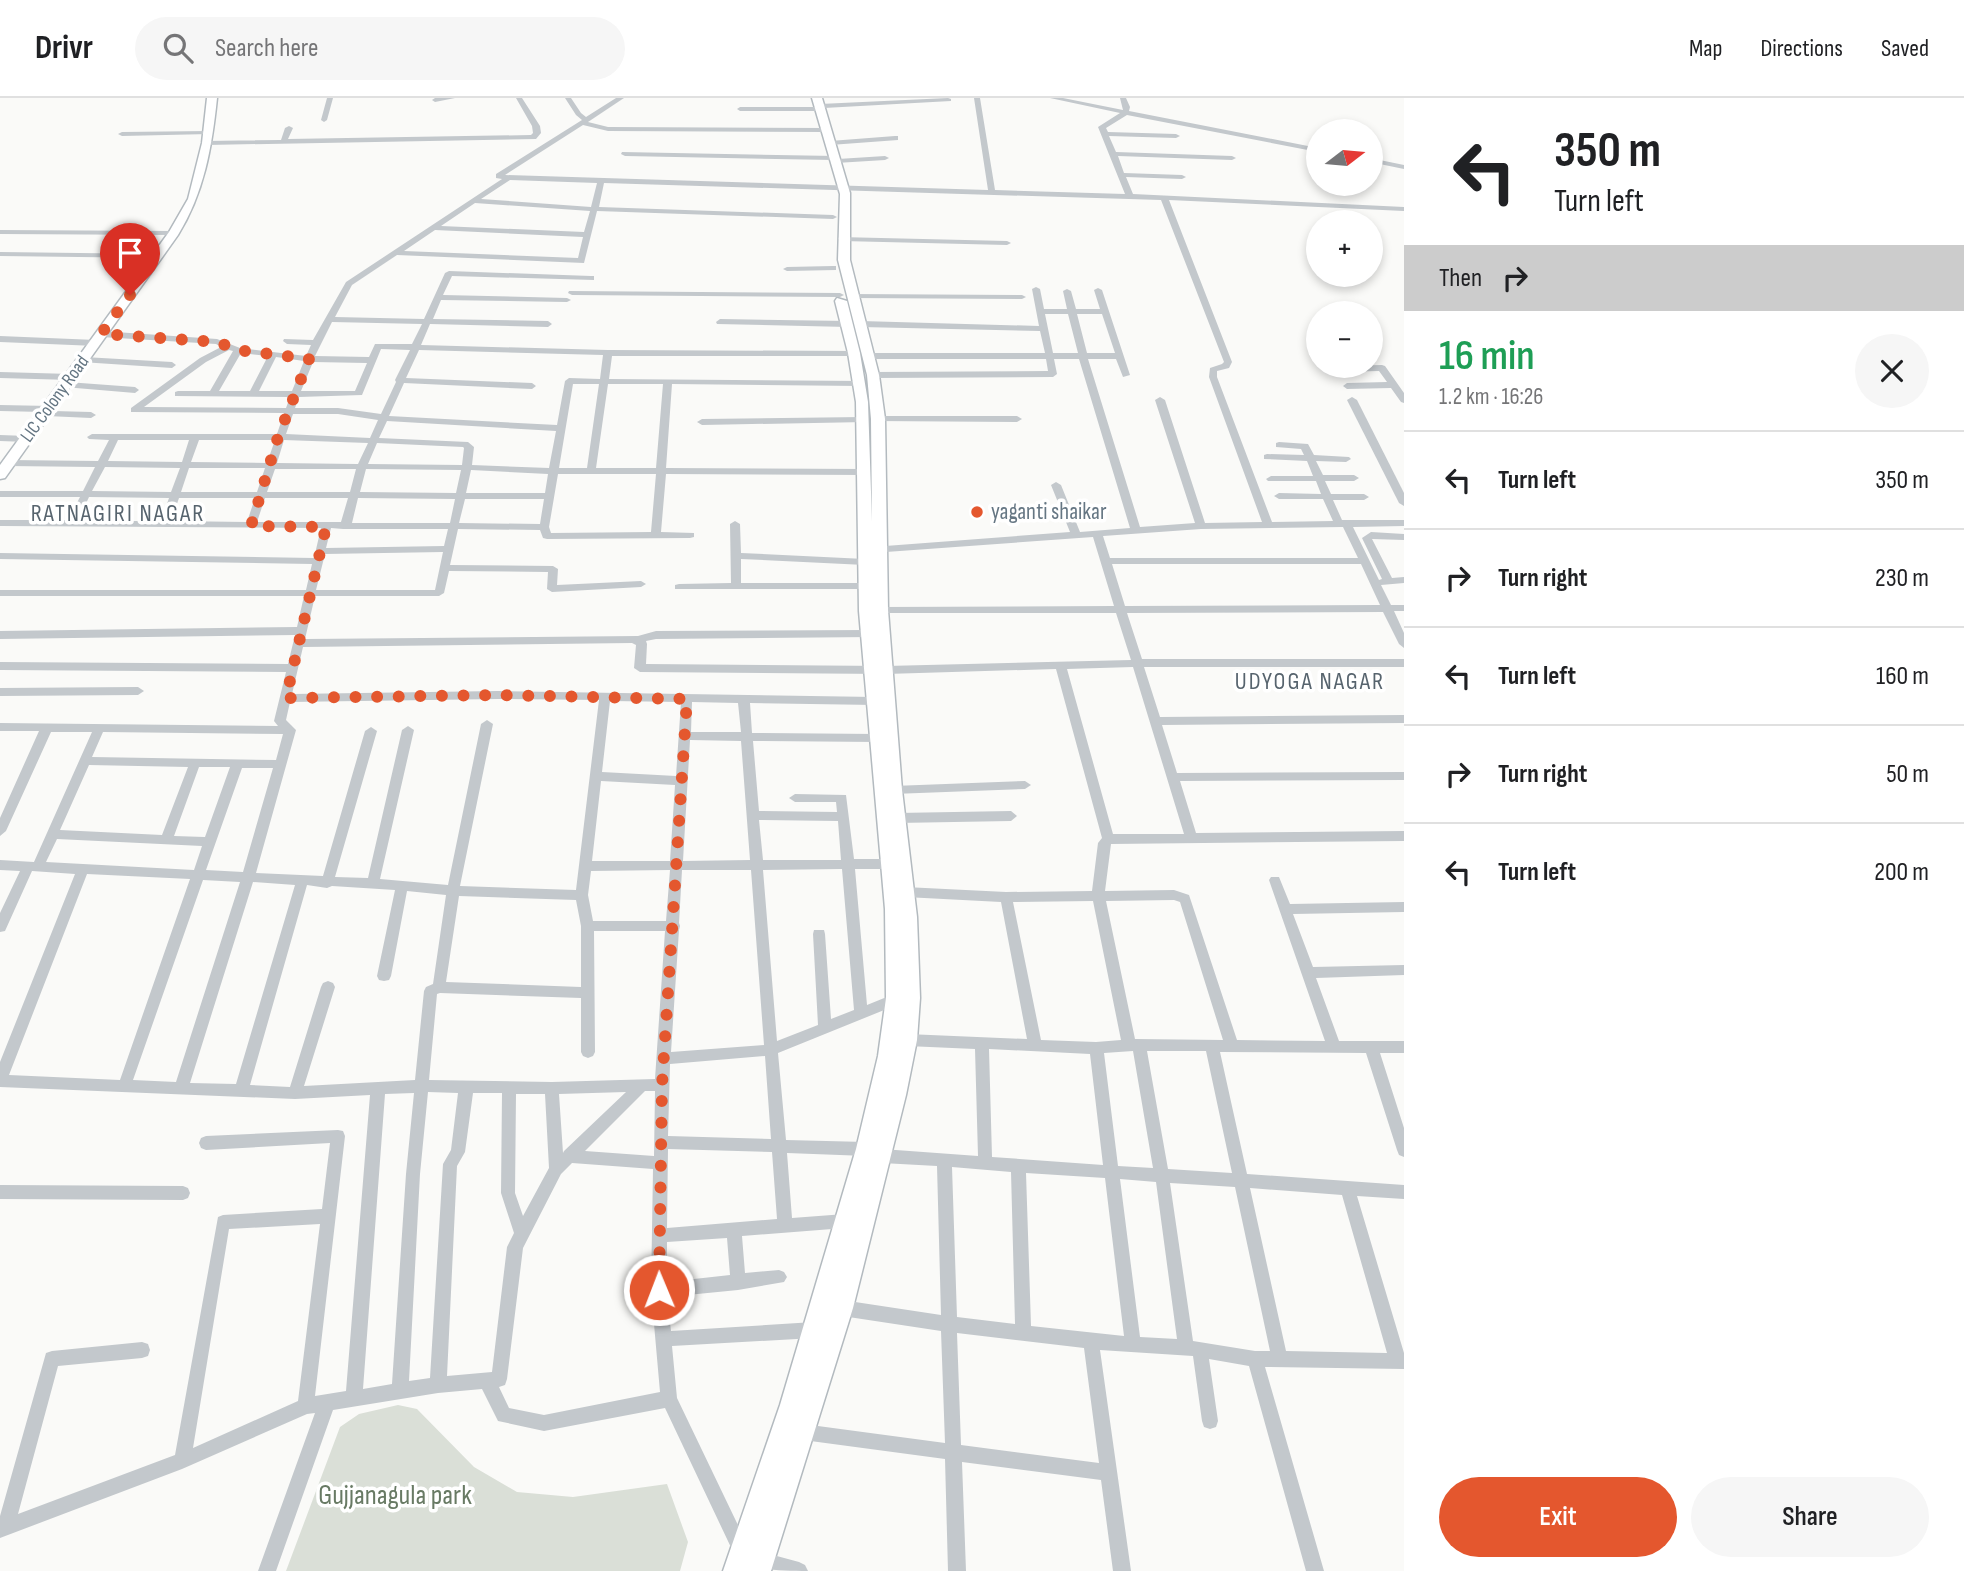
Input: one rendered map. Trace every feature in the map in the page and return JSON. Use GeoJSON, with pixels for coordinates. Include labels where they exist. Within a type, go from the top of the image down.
{"type":"FeatureCollection","features":[{"type":"Feature","properties":{"kind":"main road","name":"LIC Colony Road"},"geometry":{"type":"LineString","coordinates":[[3,470],[48,412],[158,256],[193,200],[208,138],[212,98]]}},
{"type":"Feature","properties":{"kind":"main road"},"geometry":{"type":"LineString","coordinates":[[819,104],[845,192],[842,239],[846,296]]}},
{"type":"Feature","properties":{"kind":"main road"},"geometry":{"type":"LineString","coordinates":[[759,1566],[842,1308],[874,1153],[888,1056],[903,999],[905,892],[879,670],[869,634],[866,586],[870,554],[871,419],[866,379],[854,324],[846,296],[833,268],[833,216],[838,192],[842,189]]}},
{"type":"Feature","properties":{"kind":"main road"},"geometry":{"type":"LineString","coordinates":[[736,1571],[792,1405],[845,1221],[874,1153],[907,1040],[877,738],[875,701],[879,670],[880,610],[870,554],[864,472],[871,419]]}},
{"type":"Feature","properties":{"kind":"street"},"geometry":{"type":"LineString","coordinates":[[324,120],[330,98]]}},
{"type":"Feature","properties":{"kind":"street"},"geometry":{"type":"LineString","coordinates":[[435,100],[452,98]]}},
{"type":"Feature","properties":{"kind":"street"},"geometry":{"type":"LineString","coordinates":[[122,134],[283,142],[533,137],[537,133],[536,126],[519,98]]}},
{"type":"Feature","properties":{"kind":"street"},"geometry":{"type":"LineString","coordinates":[[568,98],[583,122],[608,129],[827,130]]}},
{"type":"Feature","properties":{"kind":"street"},"geometry":{"type":"LineString","coordinates":[[621,98],[499,176],[601,182],[1164,197],[1404,209]]}},
{"type":"Feature","properties":{"kind":"street"},"geometry":{"type":"LineString","coordinates":[[977,98],[992,192]]}},
{"type":"Feature","properties":{"kind":"street"},"geometry":{"type":"LineString","coordinates":[[1053,98],[1306,148]]}},
{"type":"Feature","properties":{"kind":"street"},"geometry":{"type":"LineString","coordinates":[[1123,98],[1124,114]]}},
{"type":"Feature","properties":{"kind":"street"},"geometry":{"type":"LineString","coordinates":[[740,109],[949,100]]}},
{"type":"Feature","properties":{"kind":"street"},"geometry":{"type":"LineString","coordinates":[[1124,114],[1102,127],[1129,196]]}},
{"type":"Feature","properties":{"kind":"street"},"geometry":{"type":"LineString","coordinates":[[283,142],[289,128]]}},
{"type":"Feature","properties":{"kind":"street"},"geometry":{"type":"LineString","coordinates":[[1105,134],[1176,136]]}},
{"type":"Feature","properties":{"kind":"street"},"geometry":{"type":"LineString","coordinates":[[830,142],[895,138]]}},
{"type":"Feature","properties":{"kind":"street"},"geometry":{"type":"LineString","coordinates":[[625,154],[885,159]]}},
{"type":"Feature","properties":{"kind":"street"},"geometry":{"type":"LineString","coordinates":[[1113,154],[1232,158]]}},
{"type":"Feature","properties":{"kind":"street"},"geometry":{"type":"LineString","coordinates":[[1383,163],[1404,167]]}},
{"type":"Feature","properties":{"kind":"street"},"geometry":{"type":"LineString","coordinates":[[1121,175],[1182,177]]}},
{"type":"Feature","properties":{"kind":"street"},"geometry":{"type":"LineString","coordinates":[[251,526],[278,437],[309,359],[349,284],[508,178]]}},
{"type":"Feature","properties":{"kind":"street"},"geometry":{"type":"LineString","coordinates":[[394,253],[581,261],[601,182]]}},
{"type":"Feature","properties":{"kind":"street"},"geometry":{"type":"LineString","coordinates":[[1164,197],[1228,362],[1226,366],[1213,370],[1213,377],[1268,524]]}},
{"type":"Feature","properties":{"kind":"street"},"geometry":{"type":"LineString","coordinates":[[474,201],[594,209],[833,216]]}},
{"type":"Feature","properties":{"kind":"street"},"geometry":{"type":"LineString","coordinates":[[433,228],[588,235]]}},
{"type":"Feature","properties":{"kind":"street"},"geometry":{"type":"LineString","coordinates":[[0,232],[174,233]]}},
{"type":"Feature","properties":{"kind":"street"},"geometry":{"type":"LineString","coordinates":[[842,239],[1007,243]]}},
{"type":"Feature","properties":{"kind":"street"},"geometry":{"type":"LineString","coordinates":[[0,254],[158,256]]}},
{"type":"Feature","properties":{"kind":"street"},"geometry":{"type":"LineString","coordinates":[[788,269],[833,268]]}},
{"type":"Feature","properties":{"kind":"street"},"geometry":{"type":"LineString","coordinates":[[343,526],[347,522],[362,466],[449,273],[591,278]]}},
{"type":"Feature","properties":{"kind":"street"},"geometry":{"type":"LineString","coordinates":[[690,535],[547,536],[544,527],[551,471],[569,381],[668,382],[1054,374],[1036,289]]}},
{"type":"Feature","properties":{"kind":"street"},"geometry":{"type":"LineString","coordinates":[[1098,290],[1126,375]]}},
{"type":"Feature","properties":{"kind":"street"},"geometry":{"type":"LineString","coordinates":[[1067,291],[1085,355],[1088,377],[1136,531]]}},
{"type":"Feature","properties":{"kind":"street"},"geometry":{"type":"LineString","coordinates":[[439,297],[703,295],[719,292],[1023,297]]}},
{"type":"Feature","properties":{"kind":"street"},"geometry":{"type":"LineString","coordinates":[[1040,311],[1105,312]]}},
{"type":"Feature","properties":{"kind":"street"},"geometry":{"type":"LineString","coordinates":[[330,319],[548,324]]}},
{"type":"Feature","properties":{"kind":"street"},"geometry":{"type":"LineString","coordinates":[[720,322],[1043,329]]}},
{"type":"Feature","properties":{"kind":"street"},"geometry":{"type":"LineString","coordinates":[[0,339],[217,342],[233,348],[273,355],[309,359],[372,360]]}},
{"type":"Feature","properties":{"kind":"street"},"geometry":{"type":"LineString","coordinates":[[287,341],[316,343]]}},
{"type":"Feature","properties":{"kind":"street"},"geometry":{"type":"LineString","coordinates":[[178,394],[359,393],[378,346],[608,352],[1120,356]]}},
{"type":"Feature","properties":{"kind":"street"},"geometry":{"type":"LineString","coordinates":[[213,394],[233,348]]}},
{"type":"Feature","properties":{"kind":"street"},"geometry":{"type":"LineString","coordinates":[[233,348],[204,360],[134,410],[351,411],[383,418],[559,428]]}},
{"type":"Feature","properties":{"kind":"street"},"geometry":{"type":"LineString","coordinates":[[591,472],[608,352]]}},
{"type":"Feature","properties":{"kind":"street"},"geometry":{"type":"LineString","coordinates":[[253,394],[273,355]]}},
{"type":"Feature","properties":{"kind":"street"},"geometry":{"type":"LineString","coordinates":[[84,360],[172,365]]}},
{"type":"Feature","properties":{"kind":"street"},"geometry":{"type":"LineString","coordinates":[[1383,369],[1404,400]]}},
{"type":"Feature","properties":{"kind":"street"},"geometry":{"type":"LineString","coordinates":[[0,375],[135,390]]}},
{"type":"Feature","properties":{"kind":"street"},"geometry":{"type":"LineString","coordinates":[[399,380],[532,386]]}},
{"type":"Feature","properties":{"kind":"street"},"geometry":{"type":"LineString","coordinates":[[656,535],[668,382]]}},
{"type":"Feature","properties":{"kind":"street"},"geometry":{"type":"LineString","coordinates":[[1347,386],[1394,385]]}},
{"type":"Feature","properties":{"kind":"street"},"geometry":{"type":"LineString","coordinates":[[1160,400],[1201,526]]}},
{"type":"Feature","properties":{"kind":"street"},"geometry":{"type":"LineString","coordinates":[[1352,400],[1404,503]]}},
{"type":"Feature","properties":{"kind":"street"},"geometry":{"type":"LineString","coordinates":[[0,408],[91,415]]}},
{"type":"Feature","properties":{"kind":"street"},"geometry":{"type":"LineString","coordinates":[[702,422],[1017,419]]}},
{"type":"Feature","properties":{"kind":"street"},"geometry":{"type":"LineString","coordinates":[[0,593],[439,593],[467,467],[469,447],[465,444],[278,437],[92,437]]}},
{"type":"Feature","properties":{"kind":"street"},"geometry":{"type":"LineString","coordinates":[[71,524],[115,437]]}},
{"type":"Feature","properties":{"kind":"street"},"geometry":{"type":"LineString","coordinates":[[164,525],[195,437]]}},
{"type":"Feature","properties":{"kind":"street"},"geometry":{"type":"LineString","coordinates":[[0,438],[27,439]]}},
{"type":"Feature","properties":{"kind":"street"},"geometry":{"type":"LineString","coordinates":[[1279,445],[1305,446],[1326,497],[1363,561],[1404,644]]}},
{"type":"Feature","properties":{"kind":"street"},"geometry":{"type":"LineString","coordinates":[[1267,457],[1346,459]]}},
{"type":"Feature","properties":{"kind":"street"},"geometry":{"type":"LineString","coordinates":[[3,470],[101,464],[467,467],[591,472],[864,472]]}},
{"type":"Feature","properties":{"kind":"street"},"geometry":{"type":"LineString","coordinates":[[1270,479],[1354,478]]}},
{"type":"Feature","properties":{"kind":"street"},"geometry":{"type":"LineString","coordinates":[[1056,485],[1076,535]]}},
{"type":"Feature","properties":{"kind":"street"},"geometry":{"type":"LineString","coordinates":[[0,494],[548,496]]}},
{"type":"Feature","properties":{"kind":"street"},"geometry":{"type":"LineString","coordinates":[[1279,496],[1364,497]]}},
{"type":"Feature","properties":{"kind":"street"},"geometry":{"type":"LineString","coordinates":[[0,523],[544,527]]}},
{"type":"Feature","properties":{"kind":"street"},"geometry":{"type":"LineString","coordinates":[[736,556],[870,554],[1201,526],[1404,523]]}},
{"type":"Feature","properties":{"kind":"street"},"geometry":{"type":"LineString","coordinates":[[736,524],[736,587]]}},
{"type":"Feature","properties":{"kind":"street"},"geometry":{"type":"LineString","coordinates":[[290,730],[280,721],[326,527]]}},
{"type":"Feature","properties":{"kind":"street"},"geometry":{"type":"LineString","coordinates":[[1097,533],[1140,663],[1192,839]]}},
{"type":"Feature","properties":{"kind":"street"},"geometry":{"type":"LineString","coordinates":[[1388,580],[1367,538],[1371,535],[1404,537]]}},
{"type":"Feature","properties":{"kind":"street"},"geometry":{"type":"LineString","coordinates":[[0,556],[319,556],[449,549]]}},
{"type":"Feature","properties":{"kind":"street"},"geometry":{"type":"LineString","coordinates":[[1106,561],[1363,561]]}},
{"type":"Feature","properties":{"kind":"street"},"geometry":{"type":"LineString","coordinates":[[445,568],[553,569],[552,589],[641,584]]}},
{"type":"Feature","properties":{"kind":"street"},"geometry":{"type":"LineString","coordinates":[[1374,584],[1388,580],[1404,580]]}},
{"type":"Feature","properties":{"kind":"street"},"geometry":{"type":"LineString","coordinates":[[679,587],[866,586]]}},
{"type":"Feature","properties":{"kind":"street"},"geometry":{"type":"LineString","coordinates":[[880,610],[1404,608]]}},
{"type":"Feature","properties":{"kind":"street"},"geometry":{"type":"LineString","coordinates":[[0,635],[638,640],[656,635],[869,634]]}},
{"type":"Feature","properties":{"kind":"street"},"geometry":{"type":"LineString","coordinates":[[638,640],[642,644],[640,668],[879,670],[1140,663],[1404,663]]}},
{"type":"Feature","properties":{"kind":"street"},"geometry":{"type":"LineString","coordinates":[[1060,665],[1108,839]]}},
{"type":"Feature","properties":{"kind":"street"},"geometry":{"type":"LineString","coordinates":[[0,666],[293,667]]}},
{"type":"Feature","properties":{"kind":"street"},"geometry":{"type":"LineString","coordinates":[[0,691],[138,691]]}},
{"type":"Feature","properties":{"kind":"street"},"geometry":{"type":"LineString","coordinates":[[286,698],[605,697],[875,701]]}},
{"type":"Feature","properties":{"kind":"street"},"geometry":{"type":"LineString","coordinates":[[587,1052],[587,926],[582,895],[605,697]]}},
{"type":"Feature","properties":{"kind":"street"},"geometry":{"type":"LineString","coordinates":[[687,699],[662,1085],[659,1290],[669,1399],[742,1553],[759,1566],[799,1571]]}},
{"type":"Feature","properties":{"kind":"street"},"geometry":{"type":"LineString","coordinates":[[744,701],[785,1226]]}},
{"type":"Feature","properties":{"kind":"street"},"geometry":{"type":"LineString","coordinates":[[1157,720],[1404,719]]}},
{"type":"Feature","properties":{"kind":"street"},"geometry":{"type":"LineString","coordinates":[[439,987],[453,891],[487,724]]}},
{"type":"Feature","properties":{"kind":"street"},"geometry":{"type":"LineString","coordinates":[[1,730],[47,727],[290,730]]}},
{"type":"Feature","properties":{"kind":"street"},"geometry":{"type":"LineString","coordinates":[[0,831],[47,727]]}},
{"type":"Feature","properties":{"kind":"street"},"geometry":{"type":"LineString","coordinates":[[0,927],[53,834],[99,728]]}},
{"type":"Feature","properties":{"kind":"street"},"geometry":{"type":"LineString","coordinates":[[181,1089],[248,878],[290,730]]}},
{"type":"Feature","properties":{"kind":"street"},"geometry":{"type":"LineString","coordinates":[[327,883],[371,730]]}},
{"type":"Feature","properties":{"kind":"street"},"geometry":{"type":"LineString","coordinates":[[373,884],[408,730]]}},
{"type":"Feature","properties":{"kind":"street"},"geometry":{"type":"LineString","coordinates":[[686,736],[877,738]]}},
{"type":"Feature","properties":{"kind":"street"},"geometry":{"type":"LineString","coordinates":[[85,761],[280,764]]}},
{"type":"Feature","properties":{"kind":"street"},"geometry":{"type":"LineString","coordinates":[[166,840],[195,763]]}},
{"type":"Feature","properties":{"kind":"street"},"geometry":{"type":"LineString","coordinates":[[124,1087],[237,764]]}},
{"type":"Feature","properties":{"kind":"street"},"geometry":{"type":"LineString","coordinates":[[597,776],[683,781]]}},
{"type":"Feature","properties":{"kind":"street"},"geometry":{"type":"LineString","coordinates":[[1174,778],[1404,776]]}},
{"type":"Feature","properties":{"kind":"street"},"geometry":{"type":"LineString","coordinates":[[894,790],[1025,785]]}},
{"type":"Feature","properties":{"kind":"street"},"geometry":{"type":"LineString","coordinates":[[795,798],[842,798],[862,1012]]}},
{"type":"Feature","properties":{"kind":"street"},"geometry":{"type":"LineString","coordinates":[[753,815],[844,817]]}},
{"type":"Feature","properties":{"kind":"street"},"geometry":{"type":"LineString","coordinates":[[897,818],[1011,816]]}},
{"type":"Feature","properties":{"kind":"street"},"geometry":{"type":"LineString","coordinates":[[53,834],[209,842]]}},
{"type":"Feature","properties":{"kind":"street"},"geometry":{"type":"LineString","coordinates":[[1210,1421],[1193,1349],[1162,1175],[1098,895],[1104,843],[1108,839],[1404,836]]}},
{"type":"Feature","properties":{"kind":"street"},"geometry":{"type":"LineString","coordinates":[[585,866],[889,864]]}},
{"type":"Feature","properties":{"kind":"street"},"geometry":{"type":"LineString","coordinates":[[0,865],[402,885],[453,891],[582,895]]}},
{"type":"Feature","properties":{"kind":"street"},"geometry":{"type":"LineString","coordinates":[[83,869],[0,1081],[295,1093],[422,1086],[466,1089],[662,1085]]}},
{"type":"Feature","properties":{"kind":"street"},"geometry":{"type":"LineString","coordinates":[[1275,880],[1334,1047]]}},
{"type":"Feature","properties":{"kind":"street"},"geometry":{"type":"LineString","coordinates":[[241,1091],[302,882]]}},
{"type":"Feature","properties":{"kind":"street"},"geometry":{"type":"LineString","coordinates":[[384,976],[402,885]]}},
{"type":"Feature","properties":{"kind":"street"},"geometry":{"type":"LineString","coordinates":[[905,892],[1006,897],[1174,895],[1185,899],[1232,1046]]}},
{"type":"Feature","properties":{"kind":"street"},"geometry":{"type":"LineString","coordinates":[[1006,897],[1034,1046]]}},
{"type":"Feature","properties":{"kind":"street"},"geometry":{"type":"LineString","coordinates":[[1286,909],[1404,907]]}},
{"type":"Feature","properties":{"kind":"street"},"geometry":{"type":"LineString","coordinates":[[587,926],[674,926]]}},
{"type":"Feature","properties":{"kind":"street"},"geometry":{"type":"LineString","coordinates":[[820,934],[825,1027]]}},
{"type":"Feature","properties":{"kind":"street"},"geometry":{"type":"LineString","coordinates":[[1308,973],[1404,970]]}},
{"type":"Feature","properties":{"kind":"street"},"geometry":{"type":"LineString","coordinates":[[295,1093],[328,987]]}},
{"type":"Feature","properties":{"kind":"street"},"geometry":{"type":"LineString","coordinates":[[400,1391],[413,1174],[431,991],[439,987],[587,993]]}},
{"type":"Feature","properties":{"kind":"street"},"geometry":{"type":"LineString","coordinates":[[665,1058],[771,1050],[862,1012],[903,999]]}},
{"type":"Feature","properties":{"kind":"street"},"geometry":{"type":"LineString","coordinates":[[907,1040],[1096,1048],[1134,1045],[1404,1047]]}},
{"type":"Feature","properties":{"kind":"street"},"geometry":{"type":"LineString","coordinates":[[982,1045],[985,1162]]}},
{"type":"Feature","properties":{"kind":"street"},"geometry":{"type":"LineString","coordinates":[[1212,1046],[1280,1359]]}},
{"type":"Feature","properties":{"kind":"street"},"geometry":{"type":"LineString","coordinates":[[1371,1047],[1404,1150]]}},
{"type":"Feature","properties":{"kind":"street"},"geometry":{"type":"LineString","coordinates":[[1096,1048],[1133,1345]]}},
{"type":"Feature","properties":{"kind":"street"},"geometry":{"type":"LineString","coordinates":[[3,1528],[182,1461],[306,1406],[438,1385],[499,1379],[515,1247],[556,1169],[642,1085]]}},
{"type":"Feature","properties":{"kind":"street"},"geometry":{"type":"LineString","coordinates":[[354,1398],[378,1088]]}},
{"type":"Feature","properties":{"kind":"street"},"geometry":{"type":"LineString","coordinates":[[509,1088],[508,1193],[522,1233]]}},
{"type":"Feature","properties":{"kind":"street"},"geometry":{"type":"LineString","coordinates":[[552,1088],[556,1169]]}},
{"type":"Feature","properties":{"kind":"street"},"geometry":{"type":"LineString","coordinates":[[438,1385],[450,1164],[458,1152],[466,1089]]}},
{"type":"Feature","properties":{"kind":"street"},"geometry":{"type":"LineString","coordinates":[[206,1143],[338,1136],[306,1406]]}},
{"type":"Feature","properties":{"kind":"street"},"geometry":{"type":"LineString","coordinates":[[661,1142],[779,1146],[1242,1183],[1404,1192]]}},
{"type":"Feature","properties":{"kind":"street"},"geometry":{"type":"LineString","coordinates":[[569,1156],[661,1163]]}},
{"type":"Feature","properties":{"kind":"street"},"geometry":{"type":"LineString","coordinates":[[944,1160],[957,1571]]}},
{"type":"Feature","properties":{"kind":"street"},"geometry":{"type":"LineString","coordinates":[[1018,1164],[1023,1333]]}},
{"type":"Feature","properties":{"kind":"street"},"geometry":{"type":"LineString","coordinates":[[842,1308],[1091,1342],[1193,1349],[1255,1359],[1400,1361],[1348,1189]]}},
{"type":"Feature","properties":{"kind":"street"},"geometry":{"type":"LineString","coordinates":[[0,1192],[183,1193]]}},
{"type":"Feature","properties":{"kind":"street"},"geometry":{"type":"LineString","coordinates":[[182,1461],[223,1222],[329,1216]]}},
{"type":"Feature","properties":{"kind":"street"},"geometry":{"type":"LineString","coordinates":[[659,1236],[845,1221]]}},
{"type":"Feature","properties":{"kind":"street"},"geometry":{"type":"LineString","coordinates":[[734,1230],[738,1283]]}},
{"type":"Feature","properties":{"kind":"street"},"geometry":{"type":"LineString","coordinates":[[659,1290],[779,1277]]}},
{"type":"Feature","properties":{"kind":"street"},"geometry":{"type":"LineString","coordinates":[[665,1339],[814,1330]]}},
{"type":"Feature","properties":{"kind":"street"},"geometry":{"type":"LineString","coordinates":[[1091,1342],[1122,1571]]}},
{"type":"Feature","properties":{"kind":"street"},"geometry":{"type":"LineString","coordinates":[[3,1528],[52,1359],[142,1350]]}},
{"type":"Feature","properties":{"kind":"street"},"geometry":{"type":"LineString","coordinates":[[1255,1359],[1315,1571]]}},
{"type":"Feature","properties":{"kind":"street"},"geometry":{"type":"LineString","coordinates":[[486,1379],[504,1415],[544,1423],[669,1399]]}},
{"type":"Feature","properties":{"kind":"street"},"geometry":{"type":"LineString","coordinates":[[267,1571],[327,1403]]}},
{"type":"Feature","properties":{"kind":"street"},"geometry":{"type":"LineString","coordinates":[[803,1432],[1109,1473]]}},
{"type":"Feature","properties":{"kind":"green space","name":"Gujjanagula park"},"geometry":{"type":"Polygon","coordinates":[[[398,1405],[417,1409],[474,1467],[517,1492],[573,1497],[667,1484],[688,1542],[680,1571],[286,1571],[340,1427],[359,1414],[398,1405]]]}},
{"type":"Feature","properties":{"kind":"place","name":"yaganti shaikar"},"geometry":{"type":"Point","coordinates":[977,512]}},
{"type":"Feature","properties":{"kind":"district","name":"RATNAGIRI NAGAR"},"geometry":{"type":"Point","coordinates":[118,513]}},
{"type":"Feature","properties":{"kind":"district","name":"UDYOGA NAGAR"},"geometry":{"type":"Point","coordinates":[1310,681]}},
{"type":"Feature","properties":{"kind":"route"},"geometry":{"type":"LineString","coordinates":[[130,295],[101,334],[217,342],[238,350],[309,359],[278,437],[251,526],[326,527],[286,698],[498,695],[687,699],[662,1085],[659,1290]]}}]}
